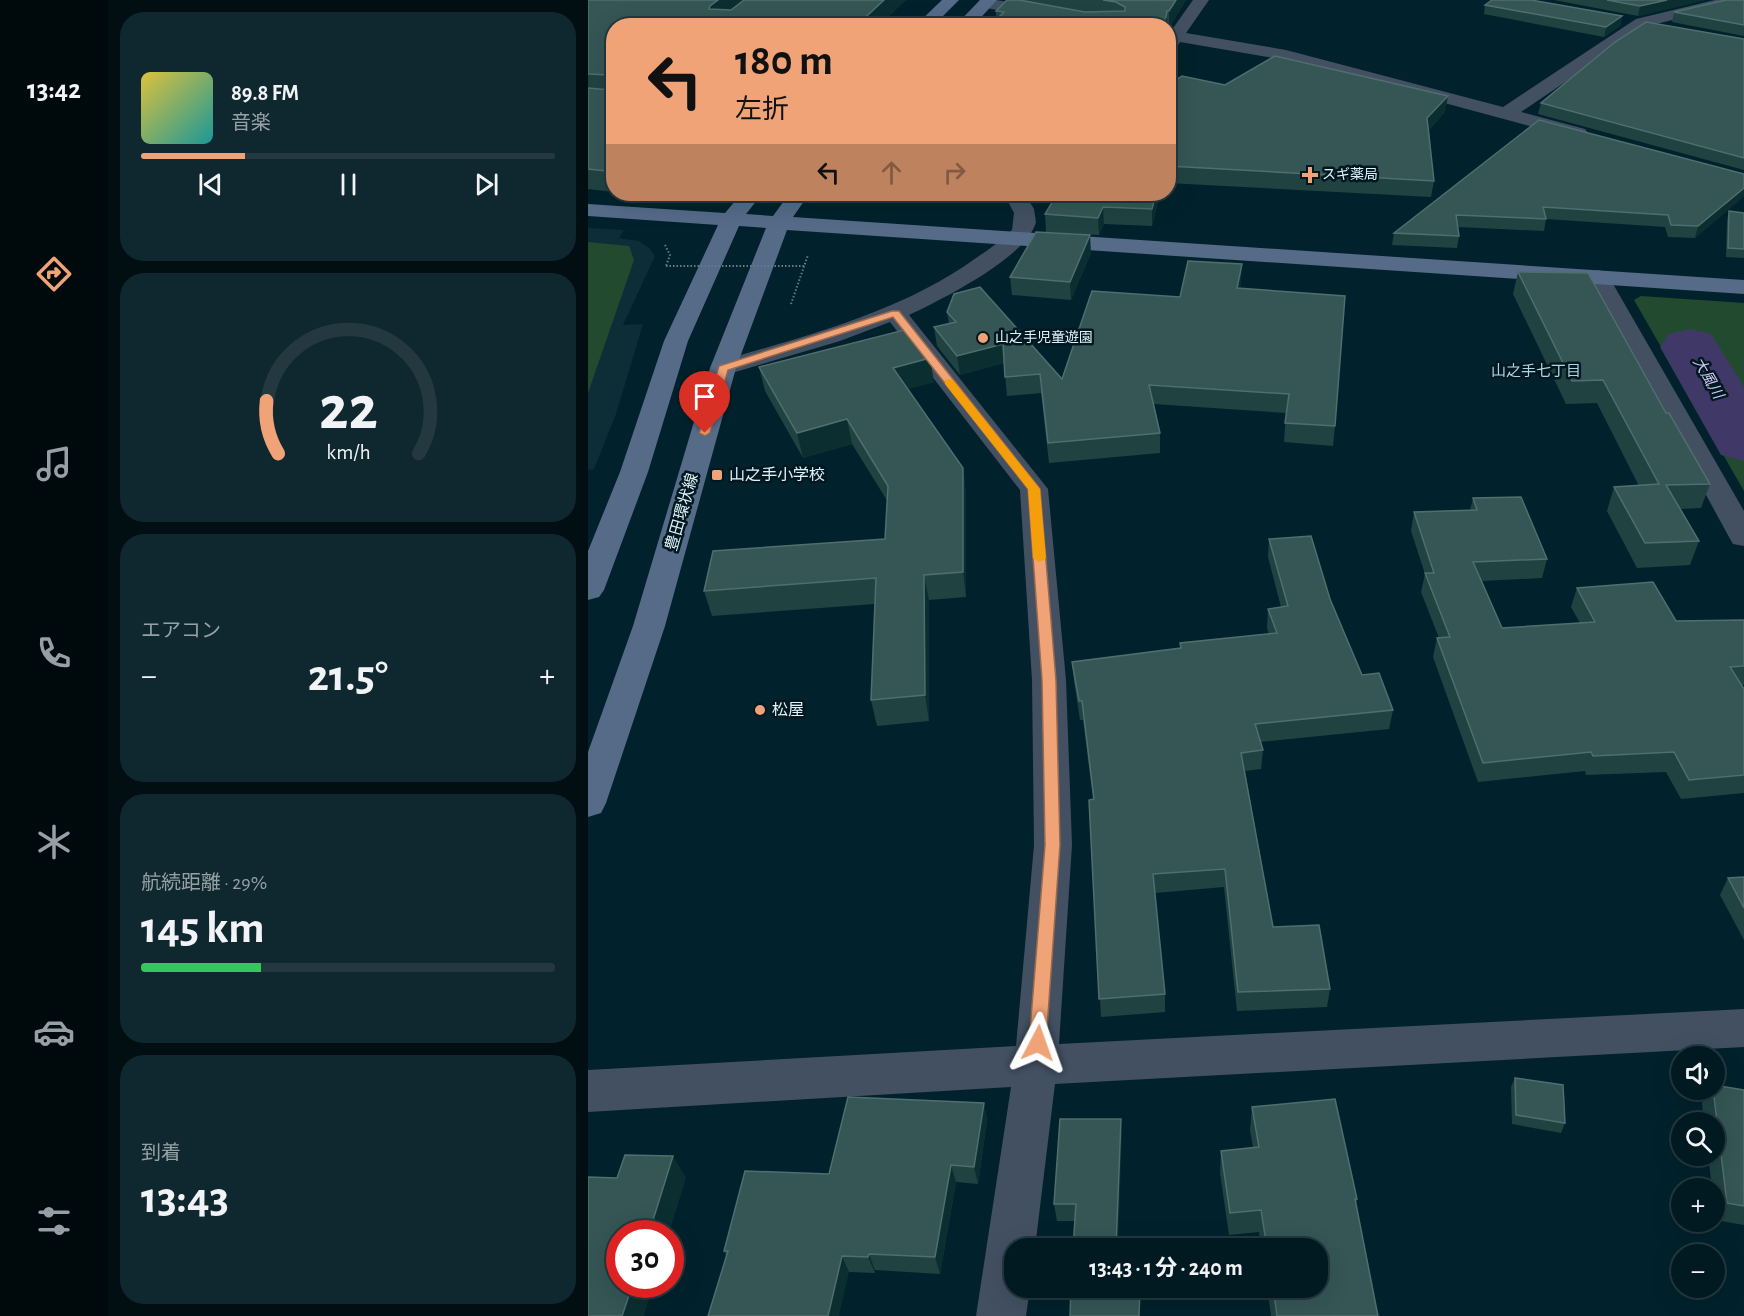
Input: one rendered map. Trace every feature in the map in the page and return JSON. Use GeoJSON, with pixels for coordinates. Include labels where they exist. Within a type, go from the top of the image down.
{"type":"FeatureCollection","features":[{"type":"Feature","properties":{"kind":"main road"},"geometry":{"type":"LineString","coordinates":[[932,18],[951,0]]}},
{"type":"Feature","properties":{"kind":"main road"},"geometry":{"type":"LineString","coordinates":[[971,18],[987,1]]}},
{"type":"Feature","properties":{"kind":"main road"},"geometry":{"type":"LineString","coordinates":[[588,590],[634,472],[676,341],[732,218],[746,201]]}},
{"type":"Feature","properties":{"kind":"main road","name":"豊田環状線"},"geometry":{"type":"LineString","coordinates":[[588,802],[649,626],[723,368],[780,221],[794,201]]}},
{"type":"Feature","properties":{"kind":"main road"},"geometry":{"type":"LineString","coordinates":[[588,210],[1744,287]]}},
{"type":"Feature","properties":{"kind":"street"},"geometry":{"type":"LineString","coordinates":[[1176,33],[1202,0]]}},
{"type":"Feature","properties":{"kind":"street"},"geometry":{"type":"LineString","coordinates":[[1506,114],[1642,22],[1736,0]]}},
{"type":"Feature","properties":{"kind":"street"},"geometry":{"type":"LineString","coordinates":[[987,1],[1075,18]]}},
{"type":"Feature","properties":{"kind":"street"},"geometry":{"type":"LineString","coordinates":[[1619,18],[1687,31]]}},
{"type":"Feature","properties":{"kind":"street"},"geometry":{"type":"LineString","coordinates":[[1176,40],[1286,55],[1597,138]]}},
{"type":"Feature","properties":{"kind":"street"},"geometry":{"type":"LineString","coordinates":[[723,368],[895,314],[953,285],[1016,238],[1025,226],[1026,214],[1018,201]]}},
{"type":"Feature","properties":{"kind":"street"},"geometry":{"type":"LineString","coordinates":[[1598,278],[1744,537]]}},
{"type":"Feature","properties":{"kind":"street"},"geometry":{"type":"LineString","coordinates":[[895,314],[1034,489],[1049,680],[1053,845],[1036,1065],[1001,1316]]}},
{"type":"Feature","properties":{"kind":"street"},"geometry":{"type":"LineString","coordinates":[[588,1091],[1744,1028]]}},
{"type":"Feature","properties":{"kind":"path"},"geometry":{"type":"LineString","coordinates":[[791,304],[809,254]]}},
{"type":"Feature","properties":{"kind":"path"},"geometry":{"type":"LineString","coordinates":[[666,266],[804,266]]}},
{"type":"Feature","properties":{"kind":"shaded area"},"geometry":{"type":"Polygon","coordinates":[[[588,228],[624,230],[619,238],[639,241],[655,256],[623,325],[643,324],[616,414],[594,469],[588,470],[588,228]]]}},
{"type":"Feature","properties":{"kind":"green space"},"geometry":{"type":"Polygon","coordinates":[[[588,242],[629,246],[634,260],[588,393],[588,242]]]}},
{"type":"Feature","properties":{"kind":"green space"},"geometry":{"type":"Polygon","coordinates":[[[1641,296],[1744,303],[1744,491],[1634,300],[1641,296]]]}},
{"type":"Feature","properties":{"kind":"building"},"geometry":{"type":"Polygon","coordinates":[[[588,0],[718,0],[709,9],[731,10],[744,0],[884,0],[865,18],[606,18],[606,75],[588,74],[588,0]]]}},
{"type":"Feature","properties":{"kind":"building"},"geometry":{"type":"Polygon","coordinates":[[[1007,0],[1019,0],[1085,12],[1125,11],[1125,7],[1116,2],[1103,0],[1176,0],[1167,11],[1165,18],[998,18],[1004,12],[996,11],[1007,0]]]}},
{"type":"Feature","properties":{"kind":"building"},"geometry":{"type":"Polygon","coordinates":[[[1492,0],[1531,0],[1622,16],[1606,27],[1485,5],[1492,0]]]}},
{"type":"Feature","properties":{"kind":"building"},"geometry":{"type":"Polygon","coordinates":[[[1607,0],[1667,0],[1640,6],[1607,0]]]}},
{"type":"Feature","properties":{"kind":"building"},"geometry":{"type":"Polygon","coordinates":[[[1726,0],[1744,0],[1744,25],[1674,12],[1726,0]]]}},
{"type":"Feature","properties":{"kind":"building"},"geometry":{"type":"Polygon","coordinates":[[[1646,22],[1744,39],[1744,158],[1541,103],[1615,42],[1646,22]]]}},
{"type":"Feature","properties":{"kind":"building"},"geometry":{"type":"Polygon","coordinates":[[[1275,56],[1448,96],[1427,118],[1434,181],[1176,166],[1176,80],[1182,76],[1225,85],[1275,56]]]}},
{"type":"Feature","properties":{"kind":"building"},"geometry":{"type":"Polygon","coordinates":[[[588,88],[606,90],[606,171],[588,169],[588,88]]]}},
{"type":"Feature","properties":{"kind":"building"},"geometry":{"type":"Polygon","coordinates":[[[1539,120],[1744,174],[1744,188],[1698,226],[1671,225],[1668,215],[1543,207],[1546,219],[1456,215],[1459,236],[1394,233],[1539,120]]]}},
{"type":"Feature","properties":{"kind":"building"},"geometry":{"type":"Polygon","coordinates":[[[1053,201],[1154,201],[1152,209],[1103,207],[1098,218],[1045,214],[1053,201]]]}},
{"type":"Feature","properties":{"kind":"building"},"geometry":{"type":"Polygon","coordinates":[[[1729,211],[1744,213],[1744,249],[1728,248],[1729,211]]]}},
{"type":"Feature","properties":{"kind":"building"},"geometry":{"type":"Polygon","coordinates":[[[1036,232],[1090,235],[1070,282],[1010,277],[1036,232]]]}},
{"type":"Feature","properties":{"kind":"building"},"geometry":{"type":"Polygon","coordinates":[[[1188,261],[1242,264],[1237,288],[1345,296],[1335,426],[1285,423],[1289,394],[1149,385],[1160,433],[1048,443],[1040,374],[1005,377],[1003,344],[957,356],[934,327],[956,322],[947,312],[954,294],[980,287],[1062,379],[1092,291],[1180,297],[1188,261]]]}},
{"type":"Feature","properties":{"kind":"building"},"geometry":{"type":"Polygon","coordinates":[[[1518,272],[1588,273],[1666,413],[1669,413],[1710,484],[1666,485],[1699,541],[1645,543],[1614,487],[1659,484],[1603,380],[1572,381],[1518,272]]]}},
{"type":"Feature","properties":{"kind":"building"},"geometry":{"type":"Polygon","coordinates":[[[908,329],[930,358],[893,368],[963,468],[963,572],[924,575],[925,695],[871,700],[876,578],[704,591],[713,551],[885,539],[888,486],[847,419],[797,433],[759,367],[908,329]]]}},
{"type":"Feature","properties":{"kind":"building"},"geometry":{"type":"Polygon","coordinates":[[[1521,497],[1547,559],[1473,562],[1502,628],[1595,622],[1577,588],[1653,582],[1676,621],[1744,620],[1744,666],[1730,667],[1744,689],[1744,775],[1689,780],[1674,752],[1593,756],[1591,752],[1483,763],[1437,638],[1450,637],[1425,573],[1434,573],[1414,512],[1477,510],[1473,498],[1521,497]]]}},
{"type":"Feature","properties":{"kind":"building"},"geometry":{"type":"Polygon","coordinates":[[[1311,536],[1330,599],[1362,675],[1379,673],[1393,710],[1255,724],[1263,750],[1241,753],[1273,927],[1319,925],[1330,989],[1238,992],[1225,869],[1153,874],[1165,994],[1099,999],[1089,800],[1094,799],[1082,701],[1079,701],[1072,662],[1181,648],[1180,643],[1277,633],[1268,609],[1288,606],[1269,539],[1311,536]]]}},
{"type":"Feature","properties":{"kind":"building"},"geometry":{"type":"Polygon","coordinates":[[[1744,877],[1744,908],[1728,878],[1744,877]]]}},
{"type":"Feature","properties":{"kind":"building"},"geometry":{"type":"Polygon","coordinates":[[[1515,1078],[1563,1085],[1565,1123],[1516,1115],[1515,1078]]]}},
{"type":"Feature","properties":{"kind":"building"},"geometry":{"type":"Polygon","coordinates":[[[1725,1087],[1744,1090],[1744,1206],[1727,1203],[1722,1166],[1725,1166],[1725,1112],[1716,1112],[1714,1100],[1725,1100],[1725,1087]]]}},
{"type":"Feature","properties":{"kind":"building"},"geometry":{"type":"Polygon","coordinates":[[[848,1097],[984,1103],[974,1167],[951,1165],[935,1257],[869,1254],[868,1257],[842,1256],[828,1316],[708,1316],[728,1251],[724,1251],[745,1171],[829,1174],[848,1097]]]}},
{"type":"Feature","properties":{"kind":"building"},"geometry":{"type":"Polygon","coordinates":[[[1335,1099],[1357,1199],[1355,1199],[1378,1316],[1277,1316],[1275,1298],[1328,1298],[1328,1238],[1265,1238],[1261,1210],[1230,1213],[1221,1151],[1259,1147],[1252,1107],[1335,1099]]]}},
{"type":"Feature","properties":{"kind":"building"},"geometry":{"type":"Polygon","coordinates":[[[1060,1119],[1121,1119],[1116,1238],[1074,1238],[1076,1204],[1054,1204],[1060,1119]]]}},
{"type":"Feature","properties":{"kind":"building"},"geometry":{"type":"Polygon","coordinates":[[[625,1155],[673,1156],[653,1220],[606,1220],[606,1298],[628,1298],[622,1316],[588,1316],[588,1177],[617,1178],[625,1155]]]}},
{"type":"Feature","properties":{"kind":"building"},"geometry":{"type":"Polygon","coordinates":[[[1071,1298],[1140,1298],[1139,1316],[1070,1316],[1071,1298]]]}},
{"type":"Feature","properties":{"kind":"waterway","name":"大風川"},"geometry":{"type":"LineString","coordinates":[[1690,347],[1744,441]]}},
{"type":"Feature","properties":{"kind":"slow traffic"},"geometry":{"type":"LineString","coordinates":[[949,382],[1034,489],[1039,558]]}},
{"type":"Feature","properties":{"kind":"place","name":"スギ薬局"},"geometry":{"type":"Point","coordinates":[1310,175]}},
{"type":"Feature","properties":{"kind":"place","name":"山之手児童遊園"},"geometry":{"type":"Point","coordinates":[983,338]}},
{"type":"Feature","properties":{"kind":"place","name":"山之手小学校"},"geometry":{"type":"Point","coordinates":[717,475]}},
{"type":"Feature","properties":{"kind":"place","name":"松屋"},"geometry":{"type":"Point","coordinates":[760,710]}},
{"type":"Feature","properties":{"kind":"district","name":"山之手七丁目"},"geometry":{"type":"Point","coordinates":[1536,371]}},
{"type":"Feature","properties":{"kind":"route"},"geometry":{"type":"LineString","coordinates":[[705,433],[723,368],[895,314],[1034,489],[1049,680],[1053,845],[1038,1043]]}}]}
